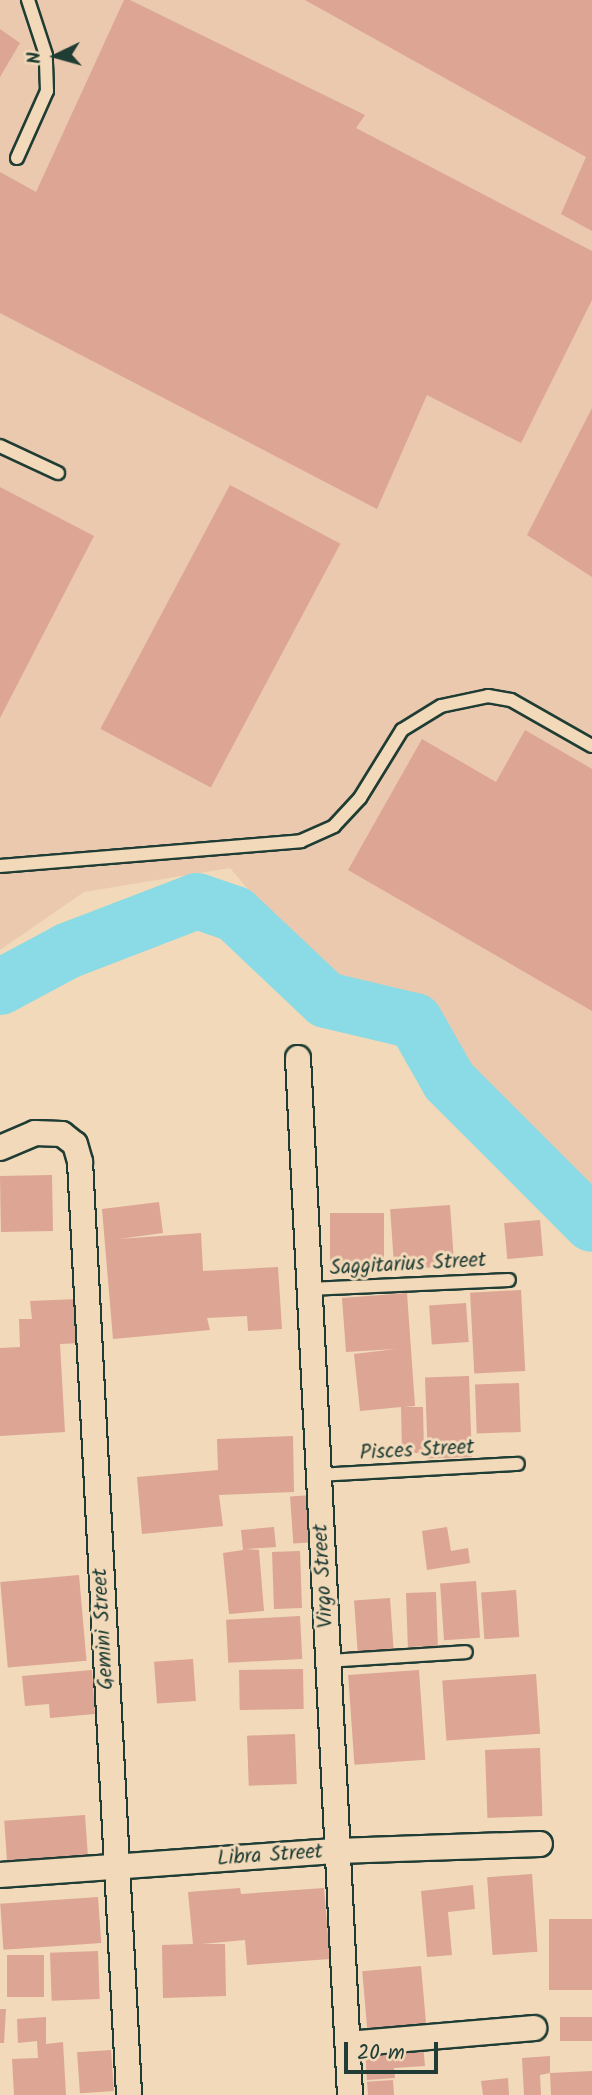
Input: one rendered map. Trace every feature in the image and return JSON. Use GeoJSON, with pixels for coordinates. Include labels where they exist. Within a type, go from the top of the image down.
{"type":"FeatureCollection","features":[{"type":"Feature","properties":{"kind":"street","name":"Virgo Street"},"geometry":{"type":"LineString","coordinates":[[298,1058],[350,2095]]}},
{"type":"Feature","properties":{"kind":"street","name":"Gemini Street"},"geometry":{"type":"LineString","coordinates":[[0,1148],[35,1133],[62,1134],[75,1144],[80,1162],[129,2095]]}},
{"type":"Feature","properties":{"kind":"street","name":"Libra Street"},"geometry":{"type":"LineString","coordinates":[[0,1875],[338,1852],[540,1844]]}},
{"type":"Feature","properties":{"kind":"street"},"geometry":{"type":"LineString","coordinates":[[348,2044],[534,2028]]}},
{"type":"Feature","properties":{"kind":"lane"},"geometry":{"type":"LineString","coordinates":[[17,158],[47,91],[46,55],[28,0]]}},
{"type":"Feature","properties":{"kind":"lane"},"geometry":{"type":"LineString","coordinates":[[0,446],[58,473]]}},
{"type":"Feature","properties":{"kind":"lane"},"geometry":{"type":"LineString","coordinates":[[0,866],[301,841],[334,826],[360,798],[402,730],[441,706],[488,695],[511,700],[592,746]]}},
{"type":"Feature","properties":{"kind":"lane","name":"Saggitarius Street"},"geometry":{"type":"LineString","coordinates":[[309,1290],[509,1280]]}},
{"type":"Feature","properties":{"kind":"lane","name":"Pisces Street"},"geometry":{"type":"LineString","coordinates":[[319,1475],[518,1464]]}},
{"type":"Feature","properties":{"kind":"lane"},"geometry":{"type":"LineString","coordinates":[[328,1661],[466,1653]]}},
{"type":"Feature","properties":{"kind":"shaded area"},"geometry":{"type":"Polygon","coordinates":[[[0,0],[592,0],[592,1197],[461,1069],[437,1010],[318,971],[230,868],[84,892],[0,950],[0,0]]]}},
{"type":"Feature","properties":{"kind":"building"},"geometry":{"type":"Polygon","coordinates":[[[124,0],[130,0],[365,115],[356,128],[592,251],[592,300],[521,443],[427,395],[377,509],[0,313],[0,172],[36,192],[124,0]]]}},
{"type":"Feature","properties":{"kind":"building"},"geometry":{"type":"Polygon","coordinates":[[[305,0],[592,0],[592,231],[561,214],[586,157],[305,0]]]}},
{"type":"Feature","properties":{"kind":"building"},"geometry":{"type":"Polygon","coordinates":[[[0,29],[20,43],[0,77],[0,29]]]}},
{"type":"Feature","properties":{"kind":"building"},"geometry":{"type":"Polygon","coordinates":[[[592,408],[592,577],[527,535],[592,408]]]}},
{"type":"Feature","properties":{"kind":"building"},"geometry":{"type":"Polygon","coordinates":[[[230,485],[340,544],[211,787],[100,729],[230,485]]]}},
{"type":"Feature","properties":{"kind":"building"},"geometry":{"type":"Polygon","coordinates":[[[0,487],[94,536],[0,718],[0,487]]]}},
{"type":"Feature","properties":{"kind":"building"},"geometry":{"type":"Polygon","coordinates":[[[525,730],[592,769],[592,1011],[348,870],[422,739],[496,782],[525,730]]]}},
{"type":"Feature","properties":{"kind":"building"},"geometry":{"type":"Polygon","coordinates":[[[52,1175],[53,1231],[1,1232],[0,1176],[52,1175]]]}},
{"type":"Feature","properties":{"kind":"building"},"geometry":{"type":"Polygon","coordinates":[[[159,1202],[163,1233],[119,1239],[201,1233],[203,1271],[278,1267],[282,1329],[248,1331],[247,1316],[207,1318],[210,1330],[113,1339],[102,1209],[159,1202]]]}},
{"type":"Feature","properties":{"kind":"building"},"geometry":{"type":"Polygon","coordinates":[[[450,1205],[454,1266],[394,1270],[390,1209],[450,1205]]]}},
{"type":"Feature","properties":{"kind":"building"},"geometry":{"type":"Polygon","coordinates":[[[330,1213],[384,1213],[384,1265],[330,1265],[330,1213]]]}},
{"type":"Feature","properties":{"kind":"building"},"geometry":{"type":"Polygon","coordinates":[[[540,1220],[543,1256],[507,1259],[504,1223],[540,1220]]]}},
{"type":"Feature","properties":{"kind":"building"},"geometry":{"type":"Polygon","coordinates":[[[521,1290],[525,1371],[474,1374],[470,1293],[521,1290]]]}},
{"type":"Feature","properties":{"kind":"building"},"geometry":{"type":"Polygon","coordinates":[[[407,1293],[415,1406],[403,1407],[423,1407],[424,1453],[402,1453],[401,1407],[360,1411],[354,1354],[396,1349],[346,1352],[342,1298],[407,1293]]]}},
{"type":"Feature","properties":{"kind":"building"},"geometry":{"type":"Polygon","coordinates":[[[78,1299],[80,1343],[60,1344],[65,1432],[0,1436],[0,1348],[20,1347],[19,1319],[32,1319],[30,1301],[78,1299]]]}},
{"type":"Feature","properties":{"kind":"building"},"geometry":{"type":"Polygon","coordinates":[[[466,1303],[469,1342],[432,1344],[429,1306],[466,1303]]]}},
{"type":"Feature","properties":{"kind":"building"},"geometry":{"type":"Polygon","coordinates":[[[469,1376],[472,1457],[428,1458],[425,1378],[469,1376]]]}},
{"type":"Feature","properties":{"kind":"building"},"geometry":{"type":"Polygon","coordinates":[[[519,1383],[521,1432],[477,1434],[475,1385],[519,1383]]]}},
{"type":"Feature","properties":{"kind":"building"},"geometry":{"type":"Polygon","coordinates":[[[293,1436],[294,1492],[219,1495],[223,1526],[142,1534],[137,1477],[218,1470],[217,1439],[293,1436]]]}},
{"type":"Feature","properties":{"kind":"building"},"geometry":{"type":"Polygon","coordinates":[[[313,1495],[316,1542],[293,1543],[290,1497],[313,1495]]]}},
{"type":"Feature","properties":{"kind":"building"},"geometry":{"type":"Polygon","coordinates":[[[274,1527],[276,1547],[246,1549],[259,1550],[264,1611],[229,1614],[223,1553],[243,1550],[241,1530],[274,1527]]]}},
{"type":"Feature","properties":{"kind":"building"},"geometry":{"type":"Polygon","coordinates":[[[447,1527],[451,1551],[468,1548],[470,1563],[427,1570],[422,1531],[447,1527]]]}},
{"type":"Feature","properties":{"kind":"building"},"geometry":{"type":"Polygon","coordinates":[[[300,1551],[302,1608],[274,1609],[272,1552],[300,1551]]]}},
{"type":"Feature","properties":{"kind":"building"},"geometry":{"type":"Polygon","coordinates":[[[79,1575],[86,1661],[8,1668],[0,1582],[79,1575]]]}},
{"type":"Feature","properties":{"kind":"building"},"geometry":{"type":"Polygon","coordinates":[[[476,1581],[480,1638],[444,1640],[440,1584],[476,1581]]]}},
{"type":"Feature","properties":{"kind":"building"},"geometry":{"type":"Polygon","coordinates":[[[516,1590],[519,1637],[484,1639],[481,1592],[516,1590]]]}},
{"type":"Feature","properties":{"kind":"building"},"geometry":{"type":"Polygon","coordinates":[[[436,1592],[438,1646],[408,1647],[406,1593],[436,1592]]]}},
{"type":"Feature","properties":{"kind":"building"},"geometry":{"type":"Polygon","coordinates":[[[390,1598],[394,1649],[358,1651],[354,1601],[390,1598]]]}},
{"type":"Feature","properties":{"kind":"building"},"geometry":{"type":"Polygon","coordinates":[[[300,1616],[302,1659],[228,1663],[226,1620],[300,1616]]]}},
{"type":"Feature","properties":{"kind":"building"},"geometry":{"type":"Polygon","coordinates":[[[193,1659],[196,1701],[157,1704],[154,1662],[193,1659]]]}},
{"type":"Feature","properties":{"kind":"building"},"geometry":{"type":"Polygon","coordinates":[[[303,1669],[304,1709],[240,1710],[239,1670],[303,1669]]]}},
{"type":"Feature","properties":{"kind":"building"},"geometry":{"type":"Polygon","coordinates":[[[92,1670],[95,1714],[50,1718],[49,1704],[25,1706],[22,1676],[92,1670]]]}},
{"type":"Feature","properties":{"kind":"building"},"geometry":{"type":"Polygon","coordinates":[[[419,1670],[425,1760],[354,1765],[348,1675],[419,1670]]]}},
{"type":"Feature","properties":{"kind":"building"},"geometry":{"type":"Polygon","coordinates":[[[536,1674],[540,1734],[446,1740],[442,1681],[536,1674]]]}},
{"type":"Feature","properties":{"kind":"building"},"geometry":{"type":"Polygon","coordinates":[[[295,1734],[297,1784],[249,1786],[247,1736],[295,1734]]]}},
{"type":"Feature","properties":{"kind":"building"},"geometry":{"type":"Polygon","coordinates":[[[540,1748],[542,1816],[487,1818],[485,1750],[540,1748]]]}},
{"type":"Feature","properties":{"kind":"building"},"geometry":{"type":"Polygon","coordinates":[[[85,1815],[88,1859],[7,1865],[4,1821],[85,1815]]]}},
{"type":"Feature","properties":{"kind":"building"},"geometry":{"type":"Polygon","coordinates":[[[532,1874],[537,1952],[493,1955],[487,1877],[532,1874]]]}},
{"type":"Feature","properties":{"kind":"building"},"geometry":{"type":"Polygon","coordinates":[[[473,1885],[475,1909],[448,1912],[452,1955],[427,1957],[421,1891],[473,1885]]]}},
{"type":"Feature","properties":{"kind":"building"},"geometry":{"type":"Polygon","coordinates":[[[240,1888],[241,1894],[324,1888],[330,1959],[247,1965],[245,1940],[202,1944],[225,1944],[226,1996],[163,1998],[162,1945],[193,1944],[188,1892],[240,1888]]]}},
{"type":"Feature","properties":{"kind":"building"},"geometry":{"type":"Polygon","coordinates":[[[98,1897],[101,1943],[3,1950],[0,1904],[98,1897]]]}},
{"type":"Feature","properties":{"kind":"building"},"geometry":{"type":"Polygon","coordinates":[[[549,1919],[592,1919],[592,1990],[549,1990],[549,1919]]]}},
{"type":"Feature","properties":{"kind":"building"},"geometry":{"type":"Polygon","coordinates":[[[98,1951],[100,1999],[52,2001],[50,1953],[98,1951]]]}},
{"type":"Feature","properties":{"kind":"building"},"geometry":{"type":"Polygon","coordinates":[[[7,1955],[44,1955],[44,1997],[7,1997],[7,1955]]]}},
{"type":"Feature","properties":{"kind":"building"},"geometry":{"type":"Polygon","coordinates":[[[421,1966],[426,2028],[368,2033],[362,1971],[421,1966]]]}},
{"type":"Feature","properties":{"kind":"building"},"geometry":{"type":"Polygon","coordinates":[[[0,2009],[6,2009],[4,2043],[0,2043],[0,2009]]]}},
{"type":"Feature","properties":{"kind":"building"},"geometry":{"type":"Polygon","coordinates":[[[46,2017],[46,2044],[63,2042],[66,2095],[14,2095],[12,2059],[38,2058],[37,2041],[18,2043],[17,2019],[46,2017]]]}},
{"type":"Feature","properties":{"kind":"building"},"geometry":{"type":"Polygon","coordinates":[[[560,2017],[592,2017],[592,2041],[560,2041],[560,2017]]]}},
{"type":"Feature","properties":{"kind":"building"},"geometry":{"type":"Polygon","coordinates":[[[423,2044],[425,2066],[394,2068],[395,2078],[367,2080],[365,2048],[423,2044]]]}},
{"type":"Feature","properties":{"kind":"building"},"geometry":{"type":"Polygon","coordinates":[[[111,2050],[114,2091],[80,2093],[77,2052],[111,2050]]]}},
{"type":"Feature","properties":{"kind":"building"},"geometry":{"type":"Polygon","coordinates":[[[550,2056],[550,2073],[540,2075],[541,2095],[524,2095],[522,2058],[550,2056]]]}},
{"type":"Feature","properties":{"kind":"building"},"geometry":{"type":"Polygon","coordinates":[[[592,2071],[592,2095],[551,2095],[550,2073],[592,2071]]]}},
{"type":"Feature","properties":{"kind":"building"},"geometry":{"type":"Polygon","coordinates":[[[508,2078],[509,2095],[483,2095],[481,2081],[508,2078]]]}},
{"type":"Feature","properties":{"kind":"building"},"geometry":{"type":"Polygon","coordinates":[[[393,2080],[394,2095],[368,2095],[367,2082],[393,2080]]]}},
{"type":"Feature","properties":{"kind":"waterway"},"geometry":{"type":"LineString","coordinates":[[0,987],[67,951],[197,901],[235,914],[326,1000],[415,1021],[449,1081],[592,1224]]}}]}
